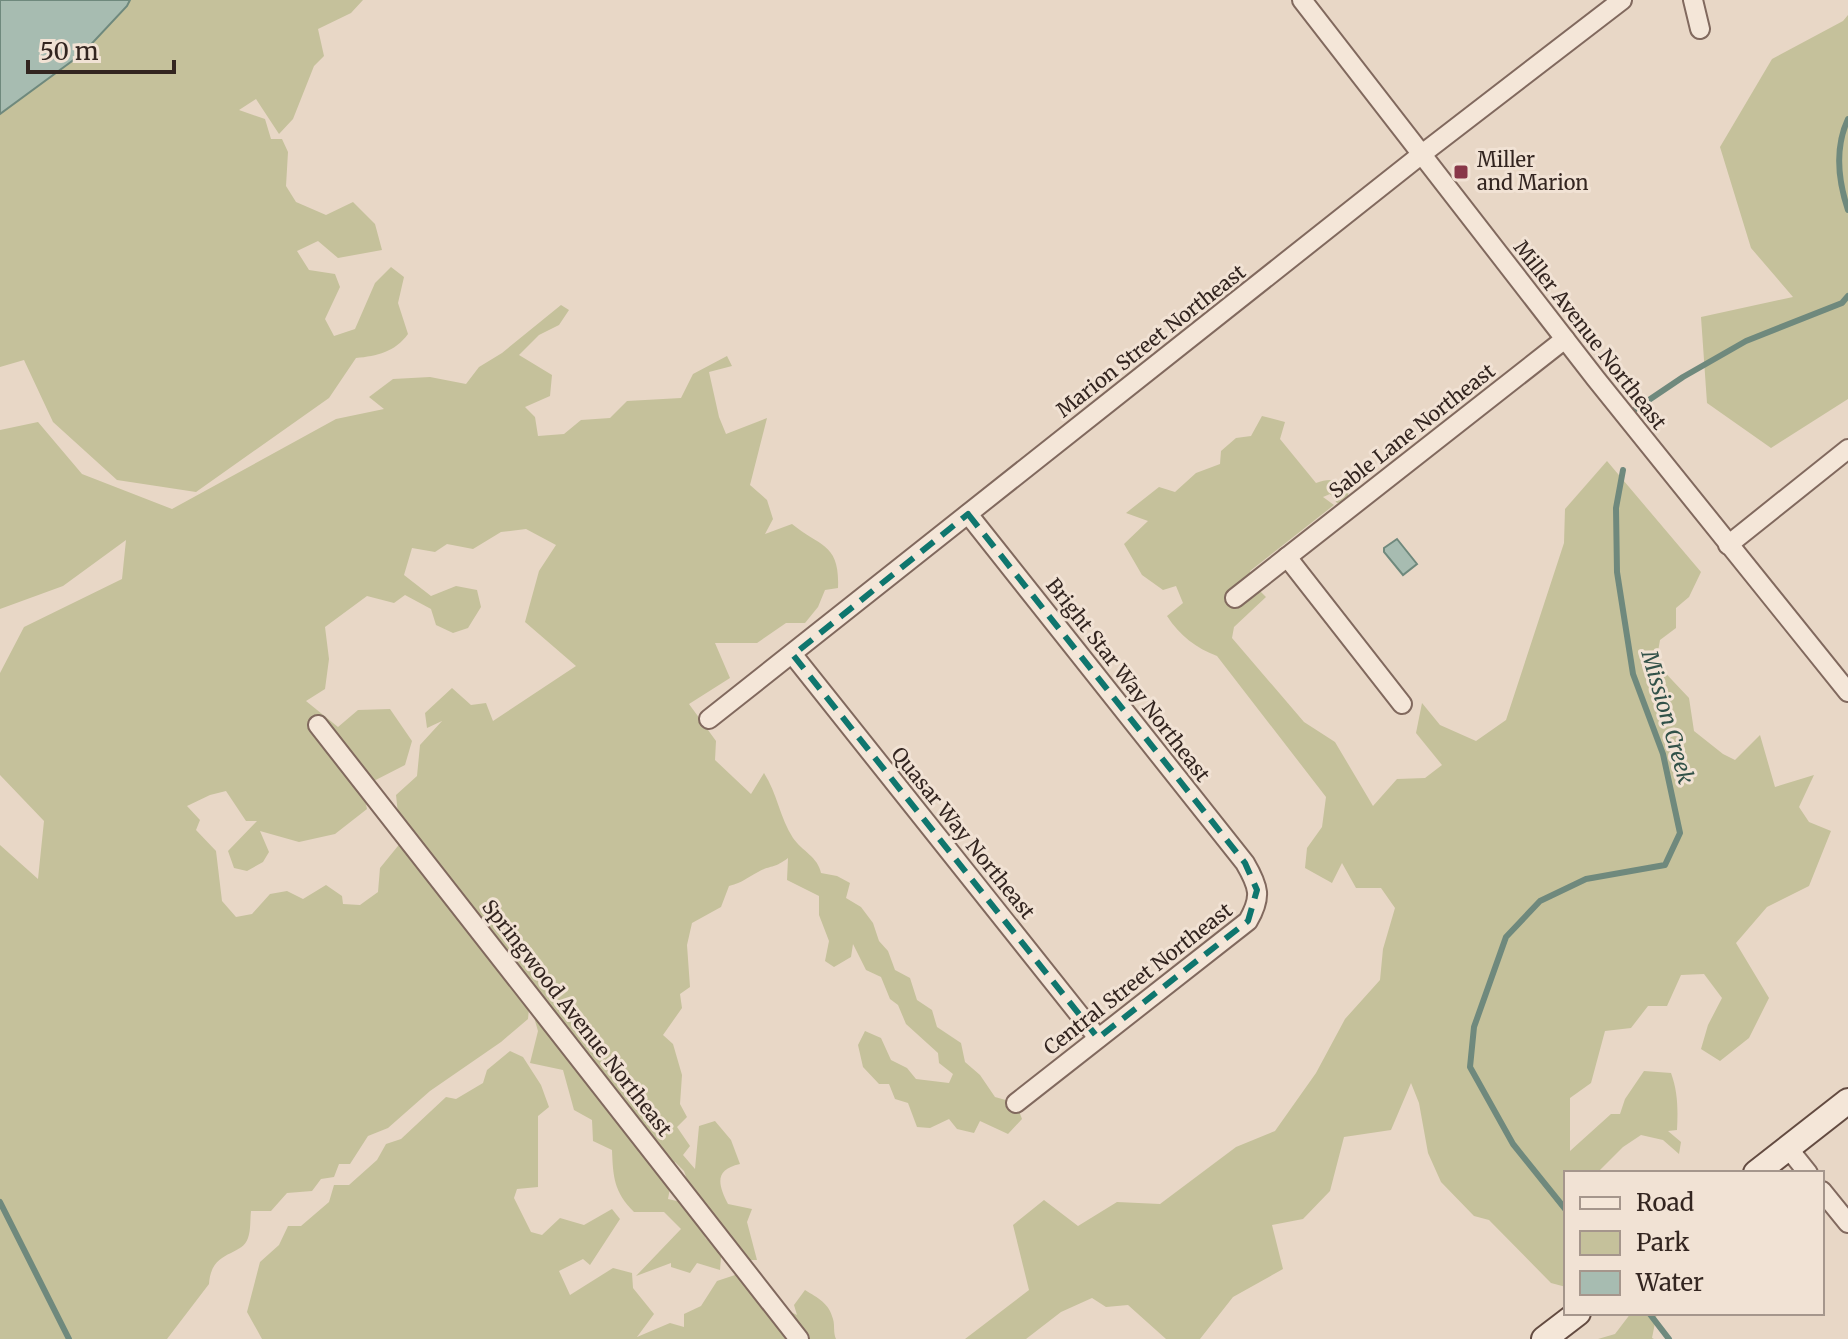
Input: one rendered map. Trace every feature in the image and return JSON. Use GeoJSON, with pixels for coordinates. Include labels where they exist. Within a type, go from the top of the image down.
{"type":"FeatureCollection","features":[{"type":"Feature","properties":{"kind":"street","name":"Miller Avenue Northeast"},"geometry":{"type":"LineString","coordinates":[[1302,0],[1565,339],[1848,692]]}},
{"type":"Feature","properties":{"kind":"street","name":"Marion Street Northeast"},"geometry":{"type":"LineString","coordinates":[[709,719],[1422,154],[1622,0]]}},
{"type":"Feature","properties":{"kind":"street"},"geometry":{"type":"LineString","coordinates":[[1693,0],[1700,29]]}},
{"type":"Feature","properties":{"kind":"street","name":"Sable Lane Northeast"},"geometry":{"type":"LineString","coordinates":[[1235,598],[1565,339]]}},
{"type":"Feature","properties":{"kind":"street"},"geometry":{"type":"LineString","coordinates":[[1728,545],[1848,449]]}},
{"type":"Feature","properties":{"kind":"street","name":"Bright Star Way Northeast"},"geometry":{"type":"LineString","coordinates":[[968,514],[1251,874]]}},
{"type":"Feature","properties":{"kind":"street"},"geometry":{"type":"LineString","coordinates":[[1287,557],[1402,704]]}},
{"type":"Feature","properties":{"kind":"street","name":"Quasar Way Northeast"},"geometry":{"type":"LineString","coordinates":[[793,655],[1098,1038]]}},
{"type":"Feature","properties":{"kind":"street","name":"Springwood Avenue Northeast"},"geometry":{"type":"LineString","coordinates":[[318,725],[799,1339]]}},
{"type":"Feature","properties":{"kind":"street","name":"Central Street Northeast"},"geometry":{"type":"LineString","coordinates":[[1016,1103],[1248,921],[1258,904],[1251,874]]}},
{"type":"Feature","properties":{"kind":"street"},"geometry":{"type":"LineString","coordinates":[[1759,1171],[1848,1101]]}},
{"type":"Feature","properties":{"kind":"street"},"geometry":{"type":"LineString","coordinates":[[1788,1148],[1806,1171]]}},
{"type":"Feature","properties":{"kind":"street"},"geometry":{"type":"LineString","coordinates":[[1824,1193],[1848,1223]]}},
{"type":"Feature","properties":{"kind":"street"},"geometry":{"type":"LineString","coordinates":[[1544,1339],[1575,1315]]}},
{"type":"Feature","properties":{"kind":"highlighted area"},"geometry":{"type":"Polygon","coordinates":[[[968,514],[1245,863],[1257,890],[1248,921],[1098,1038],[793,655],[968,514]]]}},
{"type":"Feature","properties":{"kind":"green space"},"geometry":{"type":"Polygon","coordinates":[[[130,0],[363,0],[351,13],[318,29],[324,56],[314,66],[293,119],[279,134],[256,99],[239,110],[265,119],[271,139],[282,139],[288,152],[286,186],[296,202],[326,215],[353,202],[375,224],[382,250],[338,258],[318,241],[297,251],[309,270],[335,274],[340,287],[325,319],[334,336],[355,329],[375,283],[391,267],[404,277],[398,303],[408,334],[403,340],[385,352],[356,358],[329,398],[196,492],[117,480],[53,422],[24,360],[0,367],[0,114],[83,53],[130,0]]]}},
{"type":"Feature","properties":{"kind":"green space"},"geometry":{"type":"Polygon","coordinates":[[[1848,15],[1848,399],[1771,448],[1707,403],[1701,317],[1793,297],[1751,248],[1720,147],[1772,59],[1843,21],[1848,15]]]}},
{"type":"Feature","properties":{"kind":"green space"},"geometry":{"type":"Polygon","coordinates":[[[561,305],[569,310],[559,325],[539,335],[519,355],[552,375],[550,396],[525,407],[535,417],[538,436],[564,434],[581,420],[610,418],[627,401],[681,398],[693,374],[727,356],[732,366],[709,372],[726,434],[767,418],[750,485],[767,500],[773,519],[765,534],[792,524],[819,542],[836,562],[838,588],[825,590],[818,607],[805,623],[786,623],[757,643],[715,643],[730,678],[689,704],[716,741],[715,760],[751,794],[764,773],[793,838],[817,863],[821,873],[850,883],[846,898],[861,907],[873,923],[895,970],[910,978],[917,1000],[932,1010],[937,1027],[961,1043],[965,1062],[980,1075],[995,1097],[1016,1103],[1022,1119],[1008,1134],[980,1121],[974,1133],[957,1129],[949,1119],[930,1128],[917,1127],[908,1103],[895,1099],[889,1084],[879,1084],[863,1067],[858,1045],[865,1031],[881,1038],[891,1060],[907,1068],[916,1079],[949,1083],[953,1074],[939,1063],[938,1053],[906,1024],[881,977],[866,970],[853,944],[851,957],[834,967],[825,961],[829,941],[819,915],[819,896],[787,880],[788,858],[729,886],[721,907],[692,923],[687,945],[690,987],[680,994],[682,1008],[663,1035],[673,1044],[682,1075],[680,1104],[687,1117],[677,1127],[690,1146],[683,1155],[695,1169],[699,1126],[715,1121],[731,1140],[740,1164],[722,1174],[722,1190],[728,1204],[752,1209],[747,1222],[757,1260],[747,1260],[723,1233],[717,1219],[690,1188],[684,1171],[675,1162],[668,1199],[681,1202],[701,1227],[706,1239],[722,1245],[720,1270],[697,1263],[690,1273],[671,1267],[671,1263],[636,1276],[681,1229],[664,1212],[634,1212],[622,1198],[616,1184],[612,1150],[593,1141],[592,1120],[574,1110],[563,1070],[530,1063],[538,1031],[529,1000],[398,814],[396,795],[417,776],[420,745],[442,721],[427,728],[425,713],[452,688],[471,705],[486,703],[493,721],[576,666],[525,622],[539,571],[556,545],[526,529],[501,532],[473,549],[447,544],[435,552],[412,548],[404,575],[431,596],[456,586],[477,590],[481,607],[468,628],[453,633],[436,625],[431,609],[405,595],[394,603],[367,596],[325,627],[329,659],[325,689],[306,701],[338,727],[358,710],[390,709],[412,741],[405,765],[362,787],[367,809],[335,834],[299,842],[260,831],[269,852],[263,862],[247,871],[234,868],[228,851],[257,821],[246,821],[226,791],[187,806],[200,820],[196,830],[216,851],[222,901],[236,917],[252,914],[270,894],[287,891],[303,899],[326,885],[342,896],[343,904],[360,905],[378,892],[380,868],[402,841],[529,1009],[528,1019],[501,1042],[430,1091],[388,1128],[368,1136],[350,1164],[339,1164],[334,1177],[321,1179],[312,1191],[287,1193],[271,1211],[251,1211],[250,1232],[245,1244],[215,1265],[209,1284],[167,1339],[0,1339],[0,845],[38,879],[44,821],[0,775],[0,673],[24,627],[122,579],[126,540],[63,586],[0,609],[0,430],[38,422],[82,474],[172,509],[336,419],[384,409],[369,397],[393,379],[430,377],[466,384],[479,367],[502,353],[561,305]]]}},
{"type":"Feature","properties":{"kind":"green space"},"geometry":{"type":"Polygon","coordinates":[[[1262,416],[1285,422],[1280,439],[1316,483],[1333,480],[1349,489],[1347,502],[1337,503],[1330,494],[1323,497],[1334,505],[1250,571],[1251,582],[1224,598],[1236,605],[1260,591],[1266,597],[1234,627],[1232,638],[1304,722],[1335,742],[1373,806],[1397,779],[1425,778],[1442,765],[1416,733],[1422,703],[1440,725],[1476,741],[1506,720],[1564,543],[1565,509],[1607,461],[1701,572],[1689,597],[1676,608],[1676,628],[1660,640],[1656,663],[1689,698],[1694,731],[1735,760],[1760,735],[1775,787],[1814,775],[1799,807],[1809,822],[1831,831],[1809,886],[1767,907],[1736,943],[1769,998],[1749,1038],[1720,1061],[1701,1049],[1708,1025],[1722,998],[1704,974],[1681,975],[1667,1006],[1648,1006],[1631,1028],[1605,1031],[1591,1083],[1570,1098],[1570,1151],[1611,1114],[1620,1114],[1625,1099],[1644,1071],[1671,1073],[1677,1101],[1677,1130],[1668,1131],[1681,1142],[1679,1154],[1663,1140],[1641,1135],[1623,1147],[1599,1171],[1564,1171],[1564,1286],[1551,1283],[1489,1220],[1474,1216],[1441,1182],[1428,1153],[1419,1103],[1411,1083],[1391,1130],[1344,1137],[1330,1191],[1303,1219],[1272,1225],[1283,1269],[1233,1297],[1200,1339],[1166,1339],[1128,1305],[1106,1307],[1092,1298],[1061,1312],[1026,1339],[965,1339],[1029,1290],[1013,1225],[1044,1200],[1078,1226],[1117,1202],[1160,1204],[1236,1147],[1275,1131],[1316,1073],[1345,1019],[1380,980],[1383,949],[1395,908],[1381,888],[1356,888],[1342,863],[1332,883],[1305,868],[1307,848],[1322,827],[1326,797],[1217,656],[1189,640],[1167,616],[1183,603],[1176,586],[1163,590],[1142,575],[1124,544],[1148,521],[1126,513],[1159,487],[1175,492],[1196,473],[1220,464],[1221,451],[1236,438],[1251,436],[1262,416]]]}},
{"type":"Feature","properties":{"kind":"green space"},"geometry":{"type":"Polygon","coordinates":[[[510,1051],[523,1057],[541,1085],[549,1107],[538,1116],[538,1187],[517,1189],[514,1198],[531,1232],[542,1235],[560,1218],[584,1225],[612,1209],[620,1219],[590,1265],[583,1259],[559,1271],[570,1295],[613,1268],[632,1273],[633,1288],[654,1314],[637,1337],[670,1323],[684,1327],[684,1314],[701,1306],[717,1281],[735,1275],[758,1278],[787,1310],[797,1315],[794,1305],[805,1290],[819,1298],[831,1313],[836,1339],[262,1339],[247,1312],[260,1262],[279,1245],[288,1226],[301,1226],[329,1202],[334,1185],[349,1185],[377,1160],[386,1144],[401,1139],[446,1097],[456,1099],[483,1083],[487,1070],[510,1051]]]}},
{"type":"Feature","properties":{"kind":"green space"},"geometry":{"type":"Polygon","coordinates":[[[1629,1315],[1657,1315],[1654,1339],[1598,1339],[1615,1334],[1629,1315]]]}},
{"type":"Feature","properties":{"kind":"water"},"geometry":{"type":"Polygon","coordinates":[[[0,0],[130,0],[83,53],[0,114],[0,0]]]}},
{"type":"Feature","properties":{"kind":"water"},"geometry":{"type":"Polygon","coordinates":[[[1397,539],[1417,564],[1403,575],[1384,552],[1384,548],[1397,539]]]}},
{"type":"Feature","properties":{"kind":"waterway","name":"Mission Creek"},"geometry":{"type":"LineString","coordinates":[[1848,119],[1841,141],[1839,164],[1848,210]]}},
{"type":"Feature","properties":{"kind":"waterway","name":"Mission Creek"},"geometry":{"type":"LineString","coordinates":[[1634,410],[1746,341],[1842,303],[1848,296]]}},
{"type":"Feature","properties":{"kind":"waterway","name":"Mission Creek"},"geometry":{"type":"LineString","coordinates":[[1564,1208],[1513,1144],[1470,1067],[1474,1027],[1506,937],[1540,901],[1586,879],[1665,865],[1680,833],[1663,754],[1633,674],[1617,572],[1616,508],[1623,470]]}},
{"type":"Feature","properties":{"kind":"waterway"},"geometry":{"type":"LineString","coordinates":[[0,1202],[69,1339]]}},
{"type":"Feature","properties":{"kind":"waterway","name":"Mission Creek"},"geometry":{"type":"LineString","coordinates":[[1651,1315],[1669,1339]]}},
{"type":"Feature","properties":{"kind":"place","name":"Miller and Marion"},"geometry":{"type":"Point","coordinates":[1461,172]}}]}
